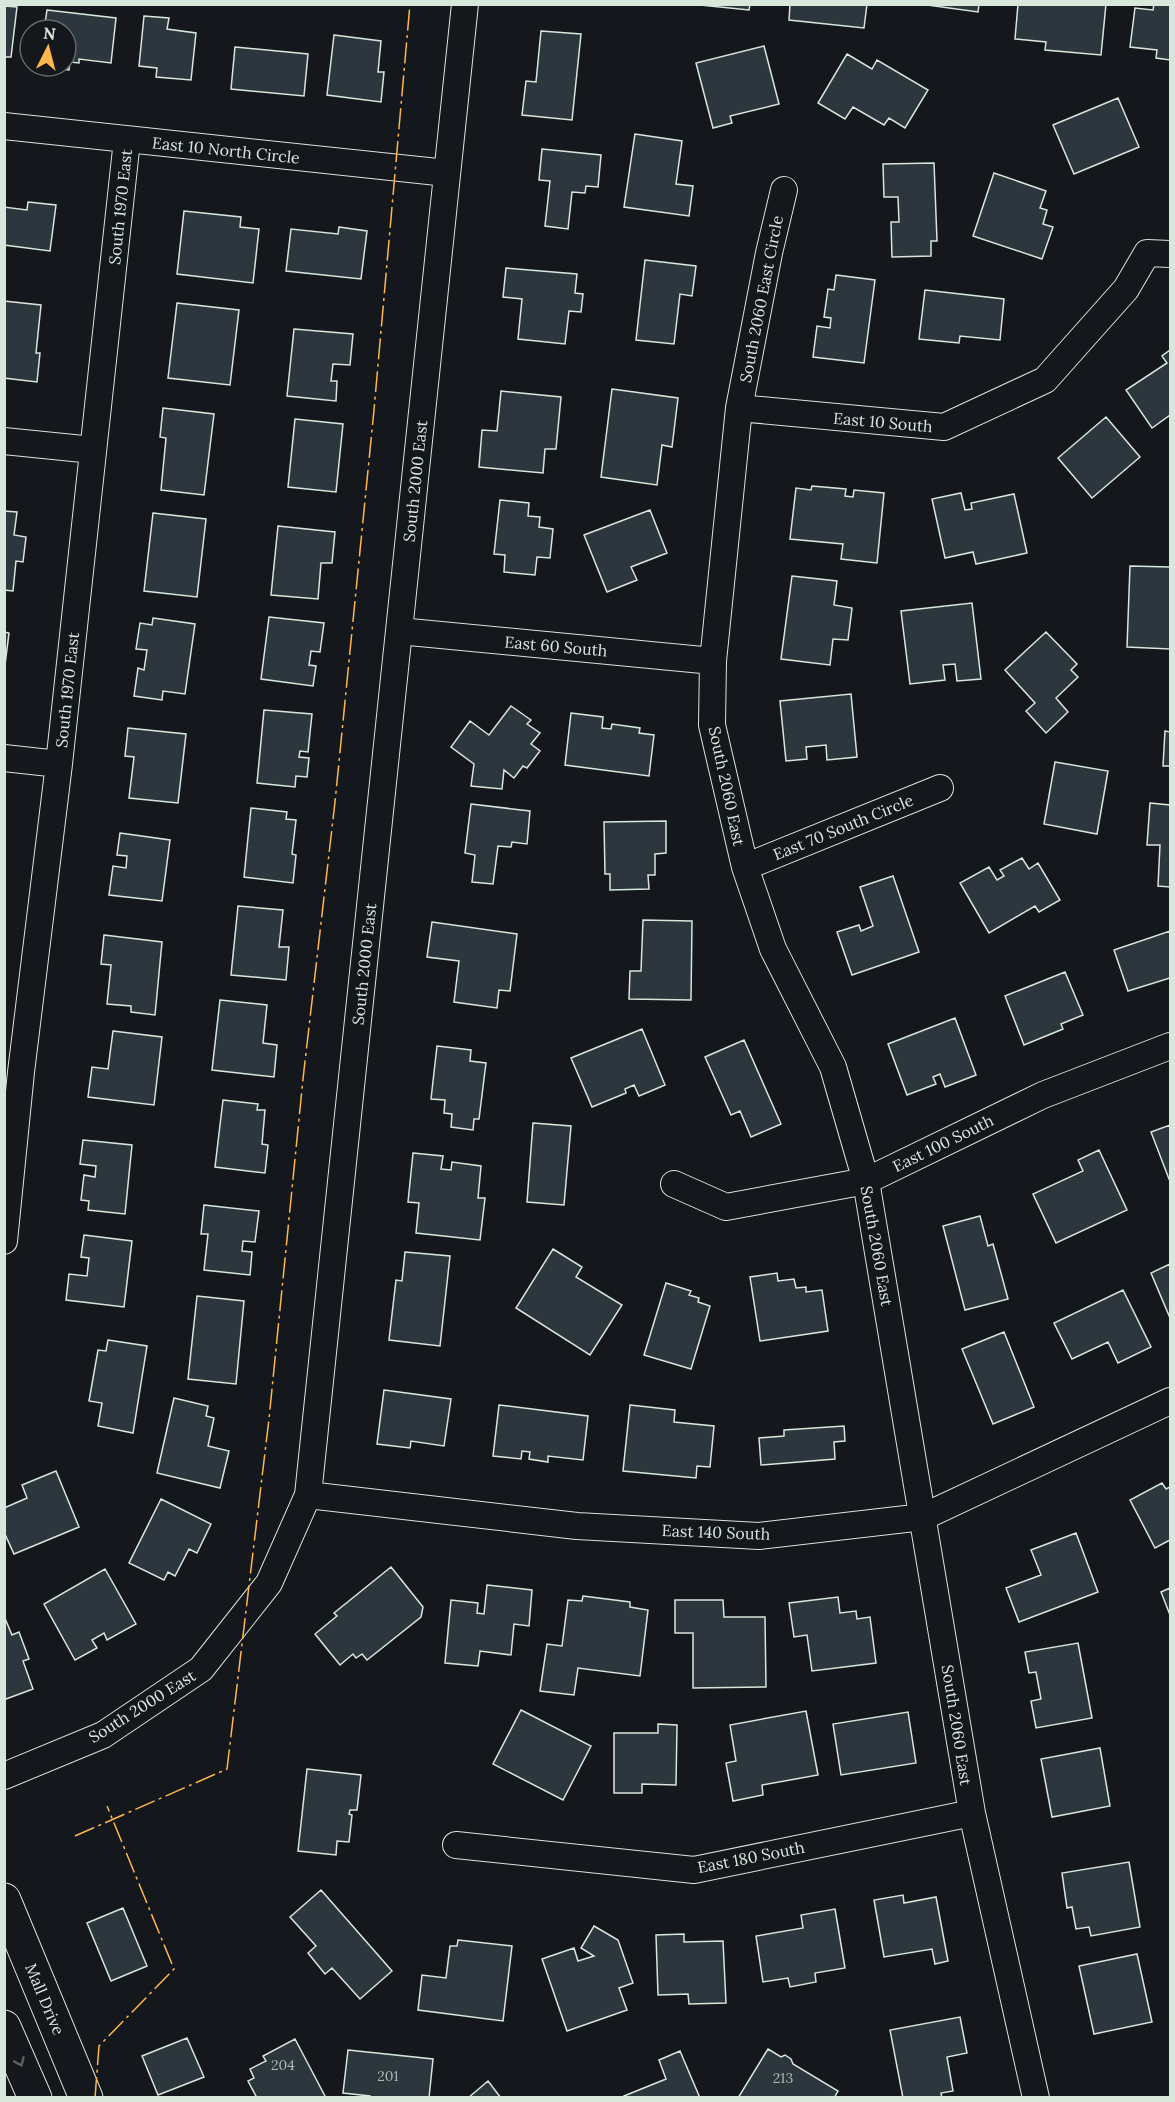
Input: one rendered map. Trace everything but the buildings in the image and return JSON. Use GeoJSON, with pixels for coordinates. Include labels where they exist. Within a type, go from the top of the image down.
{"type":"FeatureCollection","features":[{"type":"Feature","properties":{"kind":"main road","name":"Mall Drive"},"geometry":{"type":"LineString","coordinates":[[4,1900],[86,2097]]}},
{"type":"Feature","properties":{"kind":"main road"},"geometry":{"type":"LineString","coordinates":[[4,2027],[35,2097]]}},
{"type":"Feature","properties":{"kind":"street","name":"South 2000 East"},"geometry":{"type":"LineString","coordinates":[[4,1776],[103,1735],[201,1669],[268,1583],[308,1495],[465,4]]}},
{"type":"Feature","properties":{"kind":"street","name":"East 10 North Circle"},"geometry":{"type":"LineString","coordinates":[[4,126],[447,173]]}},
{"type":"Feature","properties":{"kind":"street","name":"South 1970 East"},"geometry":{"type":"LineString","coordinates":[[4,1241],[13,1071],[59,764],[127,140]]}},
{"type":"Feature","properties":{"kind":"street","name":"South 2060 East Circle"},"geometry":{"type":"LineString","coordinates":[[739,408],[769,253],[784,190]]}},
{"type":"Feature","properties":{"kind":"street","name":"East 10 South"},"geometry":{"type":"LineString","coordinates":[[739,408],[944,427],[1045,380],[1126,289],[1147,253],[1170,254]]}},
{"type":"Feature","properties":{"kind":"street","name":"South 2060 East"},"geometry":{"type":"LineString","coordinates":[[739,408],[713,661],[712,725],[745,867],[773,950],[833,1066],[866,1181],[972,1813],[1036,2097]]}},
{"type":"Feature","properties":{"kind":"street"},"geometry":{"type":"LineString","coordinates":[[4,441],[93,450]]}},
{"type":"Feature","properties":{"kind":"street","name":"East 60 South"},"geometry":{"type":"LineString","coordinates":[[399,631],[713,661]]}},
{"type":"Feature","properties":{"kind":"street"},"geometry":{"type":"LineString","coordinates":[[4,758],[59,764]]}},
{"type":"Feature","properties":{"kind":"street","name":"East 70 South Circle"},"geometry":{"type":"LineString","coordinates":[[745,867],[940,788]]}},
{"type":"Feature","properties":{"kind":"street","name":"East 100 South"},"geometry":{"type":"LineString","coordinates":[[674,1184],[726,1207],[866,1181],[1043,1095],[1170,1046]]}},
{"type":"Feature","properties":{"kind":"street","name":"East 140 South"},"geometry":{"type":"LineString","coordinates":[[308,1495],[577,1526],[759,1536],[923,1516],[1170,1401]]}},
{"type":"Feature","properties":{"kind":"street","name":"East 180 South"},"geometry":{"type":"LineString","coordinates":[[456,1845],[694,1870],[972,1813]]}},
{"type":"Feature","properties":{"kind":"power"},"geometry":{"type":"LineString","coordinates":[[75,1836],[227,1769],[269,1419],[303,1079],[335,802],[374,410],[410,4]]}},
{"type":"Feature","properties":{"kind":"power"},"geometry":{"type":"LineString","coordinates":[[95,2098],[99,2046],[174,1969],[107,1806]]}}]}
